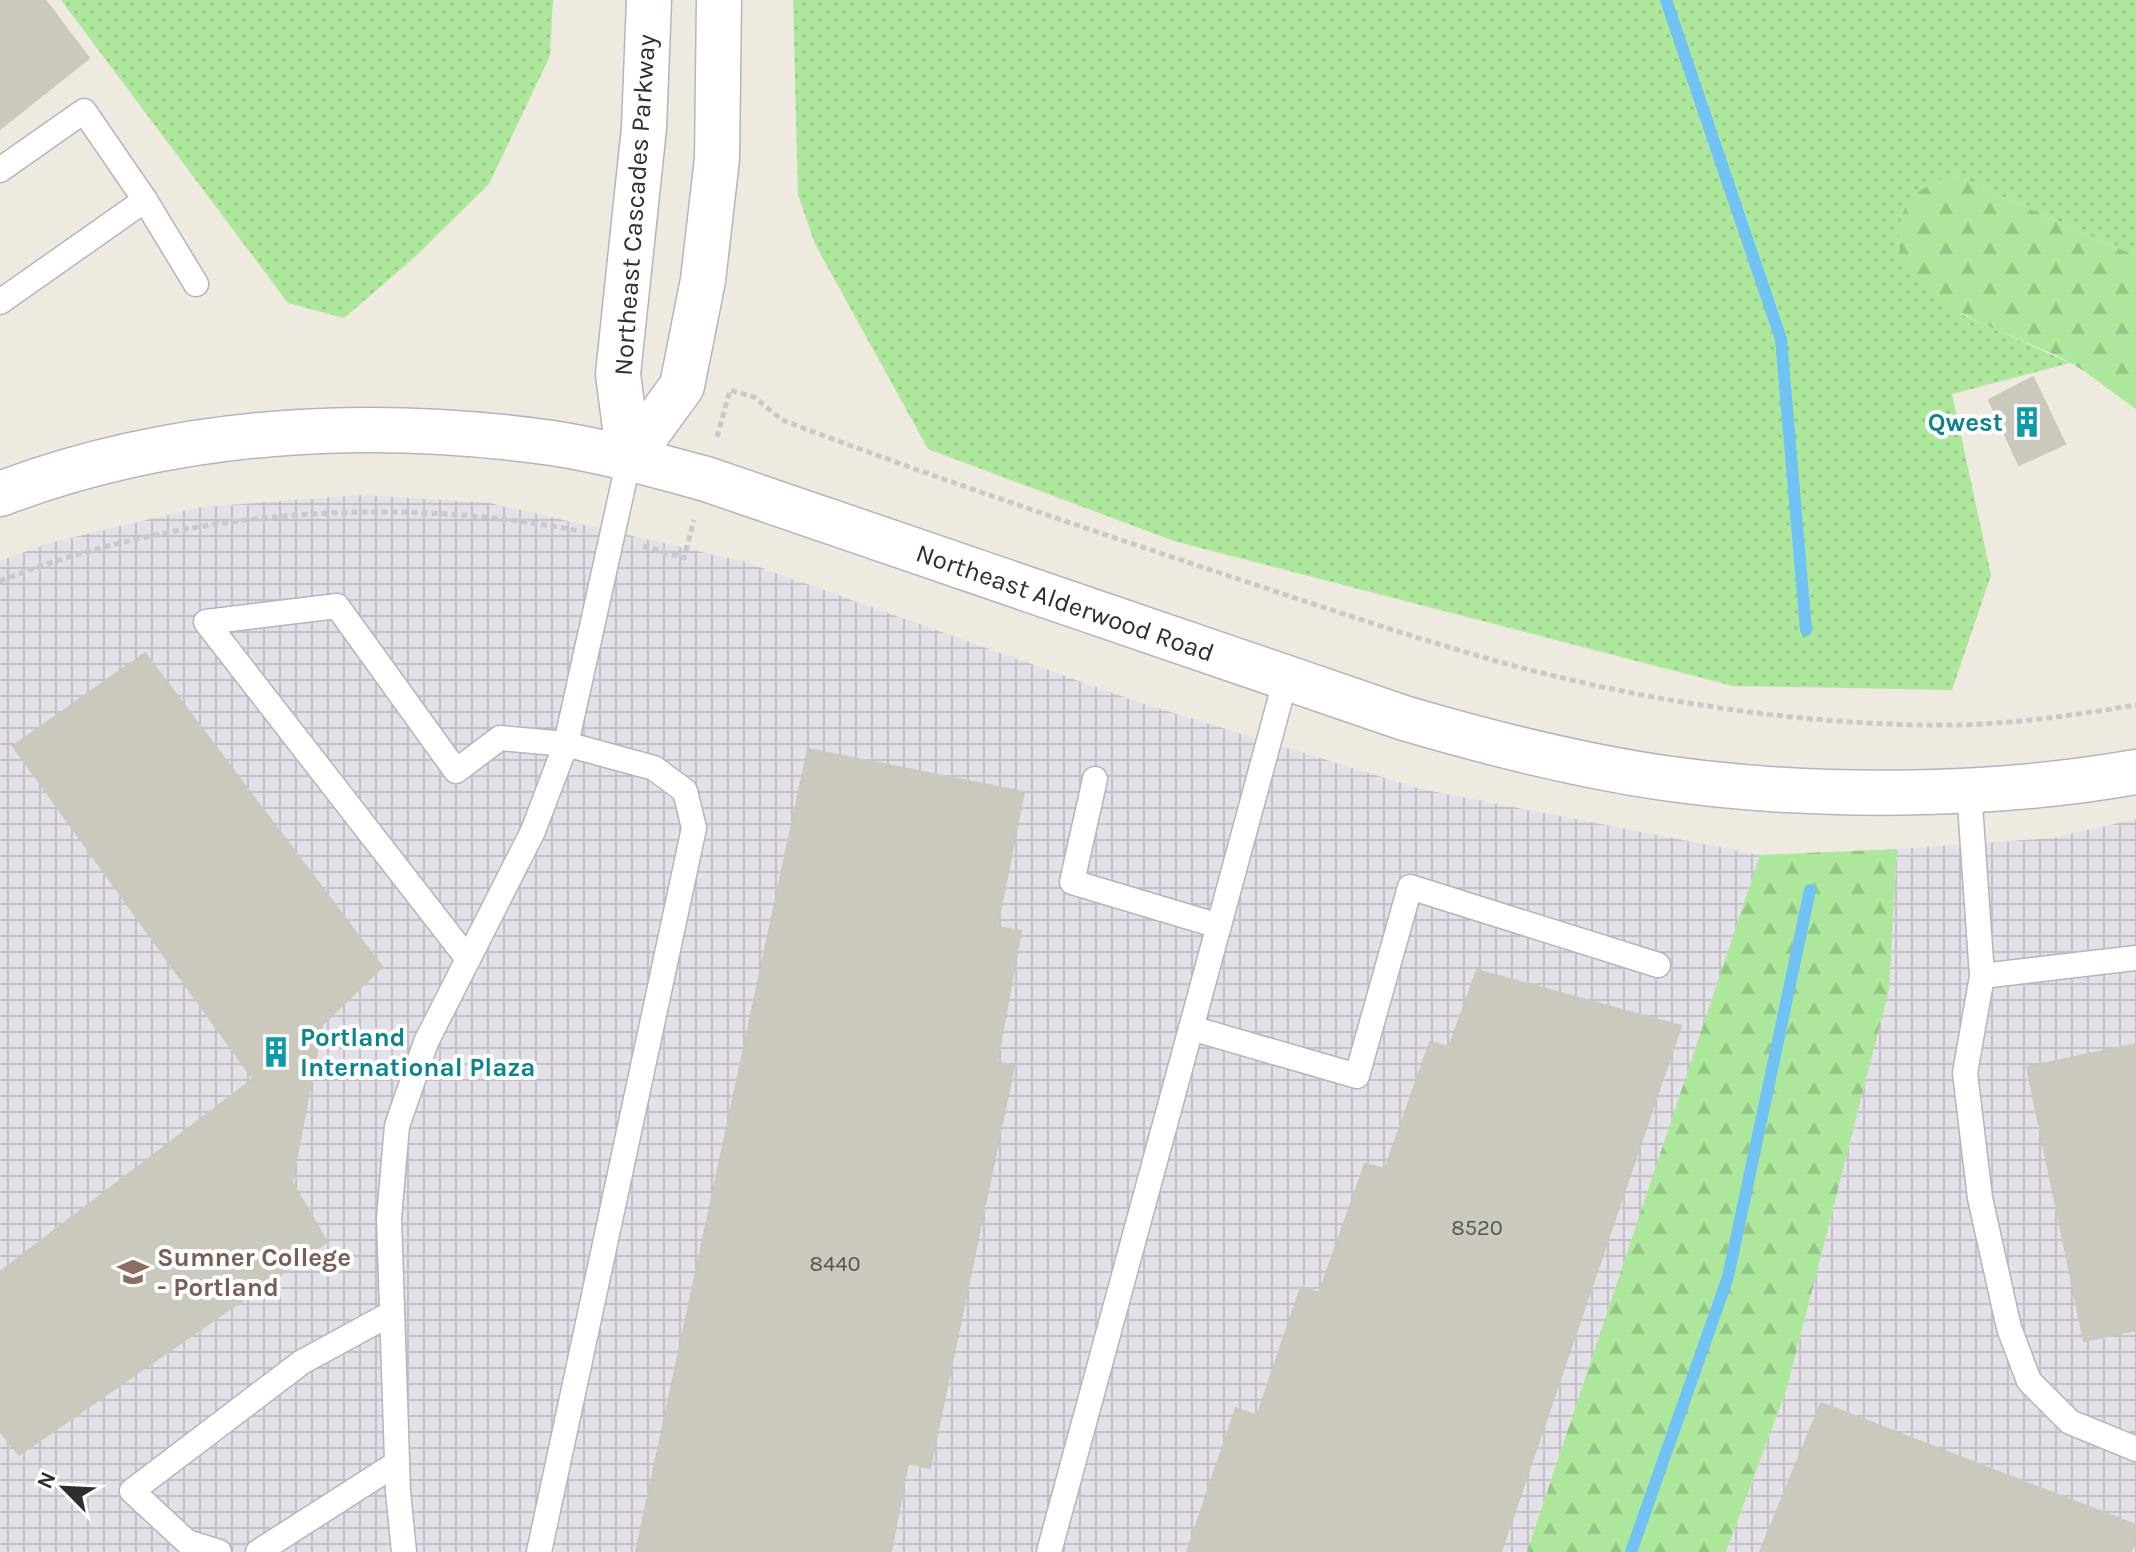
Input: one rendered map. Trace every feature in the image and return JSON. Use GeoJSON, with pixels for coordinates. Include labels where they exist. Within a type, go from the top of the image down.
{"type":"FeatureCollection","features":[{"type":"Feature","properties":{"kind":"street","name":"Northeast Cascades Parkway"},"geometry":{"type":"LineString","coordinates":[[629,459],[618,374],[644,128],[649,0]]}},
{"type":"Feature","properties":{"kind":"street"},"geometry":{"type":"LineString","coordinates":[[629,459],[682,386],[703,280],[717,159],[719,0]]}},
{"type":"Feature","properties":{"kind":"street","name":"Northeast Alderwood Road"},"geometry":{"type":"LineString","coordinates":[[0,494],[34,481],[183,445],[259,435],[408,431],[554,443],[706,479],[1286,678],[1488,743],[1578,763],[1666,778],[1835,790],[1969,790],[2091,780],[2136,772]]}},
{"type":"Feature","properties":{"kind":"lane"},"geometry":{"type":"LineString","coordinates":[[0,170],[84,111],[145,200],[196,284]]}},
{"type":"Feature","properties":{"kind":"lane"},"geometry":{"type":"LineString","coordinates":[[0,302],[145,200]]}},
{"type":"Feature","properties":{"kind":"lane"},"geometry":{"type":"LineString","coordinates":[[404,1552],[397,1463],[389,1218],[397,1126],[426,1042],[533,831],[566,744],[629,459]]}},
{"type":"Feature","properties":{"kind":"lane"},"geometry":{"type":"LineString","coordinates":[[468,959],[206,622],[337,606],[456,771],[500,738],[566,744],[654,768],[685,791],[694,828],[539,1552]]}},
{"type":"Feature","properties":{"kind":"lane"},"geometry":{"type":"LineString","coordinates":[[1049,1552],[1286,678]]}},
{"type":"Feature","properties":{"kind":"lane"},"geometry":{"type":"LineString","coordinates":[[1095,779],[1072,882],[1219,926]]}},
{"type":"Feature","properties":{"kind":"lane"},"geometry":{"type":"LineString","coordinates":[[1969,790],[1982,976],[1965,1073],[1980,1198],[2009,1328],[2029,1381],[2070,1422],[2136,1449]]}},
{"type":"Feature","properties":{"kind":"lane"},"geometry":{"type":"LineString","coordinates":[[1191,1028],[1357,1076],[1410,887],[1658,965]]}},
{"type":"Feature","properties":{"kind":"lane"},"geometry":{"type":"LineString","coordinates":[[1982,976],[2136,958]]}},
{"type":"Feature","properties":{"kind":"lane"},"geometry":{"type":"LineString","coordinates":[[219,1552],[187,1542],[132,1491],[302,1362],[392,1313]]}},
{"type":"Feature","properties":{"kind":"lane"},"geometry":{"type":"LineString","coordinates":[[258,1552],[397,1463]]}},
{"type":"Feature","properties":{"kind":"path"},"geometry":{"type":"LineString","coordinates":[[730,390],[754,397],[782,420],[809,430],[1150,549],[1410,636],[1499,662],[1642,694],[1752,712],[1836,721],[1936,725],[2034,719],[2136,705]]}},
{"type":"Feature","properties":{"kind":"path"},"geometry":{"type":"LineString","coordinates":[[0,581],[42,564],[147,536],[283,516],[380,512],[454,514],[533,523],[613,538],[684,558]]}},
{"type":"Feature","properties":{"kind":"shaded area"},"geometry":{"type":"Polygon","coordinates":[[[363,495],[490,503],[745,562],[1135,701],[1421,789],[1760,855],[1527,1552],[0,1552],[0,561],[49,543],[201,507],[363,495]]]}},
{"type":"Feature","properties":{"kind":"shaded area"},"geometry":{"type":"Polygon","coordinates":[[[2136,819],[2136,1552],[1726,1552],[1787,1388],[1889,990],[1897,849],[2053,838],[2136,819]]]}},
{"type":"Feature","properties":{"kind":"green space"},"geometry":{"type":"Polygon","coordinates":[[[61,0],[553,0],[550,56],[489,184],[416,256],[344,318],[288,303],[61,0]]]}},
{"type":"Feature","properties":{"kind":"green space"},"geometry":{"type":"Polygon","coordinates":[[[793,0],[2136,0],[2136,256],[1951,174],[1961,314],[2070,363],[1952,394],[1991,575],[1952,690],[1733,686],[1174,541],[928,449],[815,244],[798,195],[793,0]]]}},
{"type":"Feature","properties":{"kind":"green space"},"geometry":{"type":"Polygon","coordinates":[[[1951,174],[2136,256],[2136,409],[2071,363],[1965,315],[1917,280],[1903,259],[1899,234],[1904,211],[1914,195],[1951,174]]]}},
{"type":"Feature","properties":{"kind":"green space"},"geometry":{"type":"Polygon","coordinates":[[[1897,849],[1889,990],[1787,1388],[1726,1552],[1527,1552],[1760,855],[1897,849]]]}},
{"type":"Feature","properties":{"kind":"building"},"geometry":{"type":"Polygon","coordinates":[[[0,0],[45,0],[89,58],[0,129],[0,0]]]}},
{"type":"Feature","properties":{"kind":"building","name":"Qwest"},"geometry":{"type":"Polygon","coordinates":[[[2033,377],[2065,444],[2019,465],[1989,400],[2033,377]]]}},
{"type":"Feature","properties":{"kind":"building","name":"Portland International Plaza"},"geometry":{"type":"Polygon","coordinates":[[[145,653],[382,967],[322,1025],[292,1182],[327,1242],[19,1455],[0,1431],[0,1272],[253,1079],[13,746],[145,653]]]}},
{"type":"Feature","properties":{"kind":"building"},"geometry":{"type":"Polygon","coordinates":[[[808,749],[1024,792],[997,927],[1021,931],[997,1062],[1014,1066],[930,1468],[908,1463],[891,1552],[636,1552],[808,749]]]}},
{"type":"Feature","properties":{"kind":"building"},"geometry":{"type":"Polygon","coordinates":[[[1477,970],[1681,1026],[1501,1552],[1187,1552],[1236,1408],[1257,1416],[1301,1287],[1319,1293],[1365,1164],[1385,1169],[1430,1042],[1449,1047],[1477,970]]]}},
{"type":"Feature","properties":{"kind":"building"},"geometry":{"type":"Polygon","coordinates":[[[2136,1044],[2136,1330],[2084,1341],[2027,1067],[2136,1044]]]}},
{"type":"Feature","properties":{"kind":"building"},"geometry":{"type":"Polygon","coordinates":[[[1821,1403],[2136,1525],[2136,1539],[2131,1552],[1760,1552],[1821,1403]]]}},
{"type":"Feature","properties":{"kind":"waterway"},"geometry":{"type":"LineString","coordinates":[[1666,0],[1781,339],[1806,630]]}},
{"type":"Feature","properties":{"kind":"waterway"},"geometry":{"type":"LineString","coordinates":[[1631,1552],[1728,1277],[1810,890]]}},
{"type":"Feature","properties":{"kind":"place","name":"Qwest"},"geometry":{"type":"Point","coordinates":[2027,422]}},
{"type":"Feature","properties":{"kind":"place","name":"Portland International Plaza"},"geometry":{"type":"Point","coordinates":[276,1052]}},
{"type":"Feature","properties":{"kind":"place","name":"Sumner College - Portland"},"geometry":{"type":"Point","coordinates":[133,1272]}}]}
